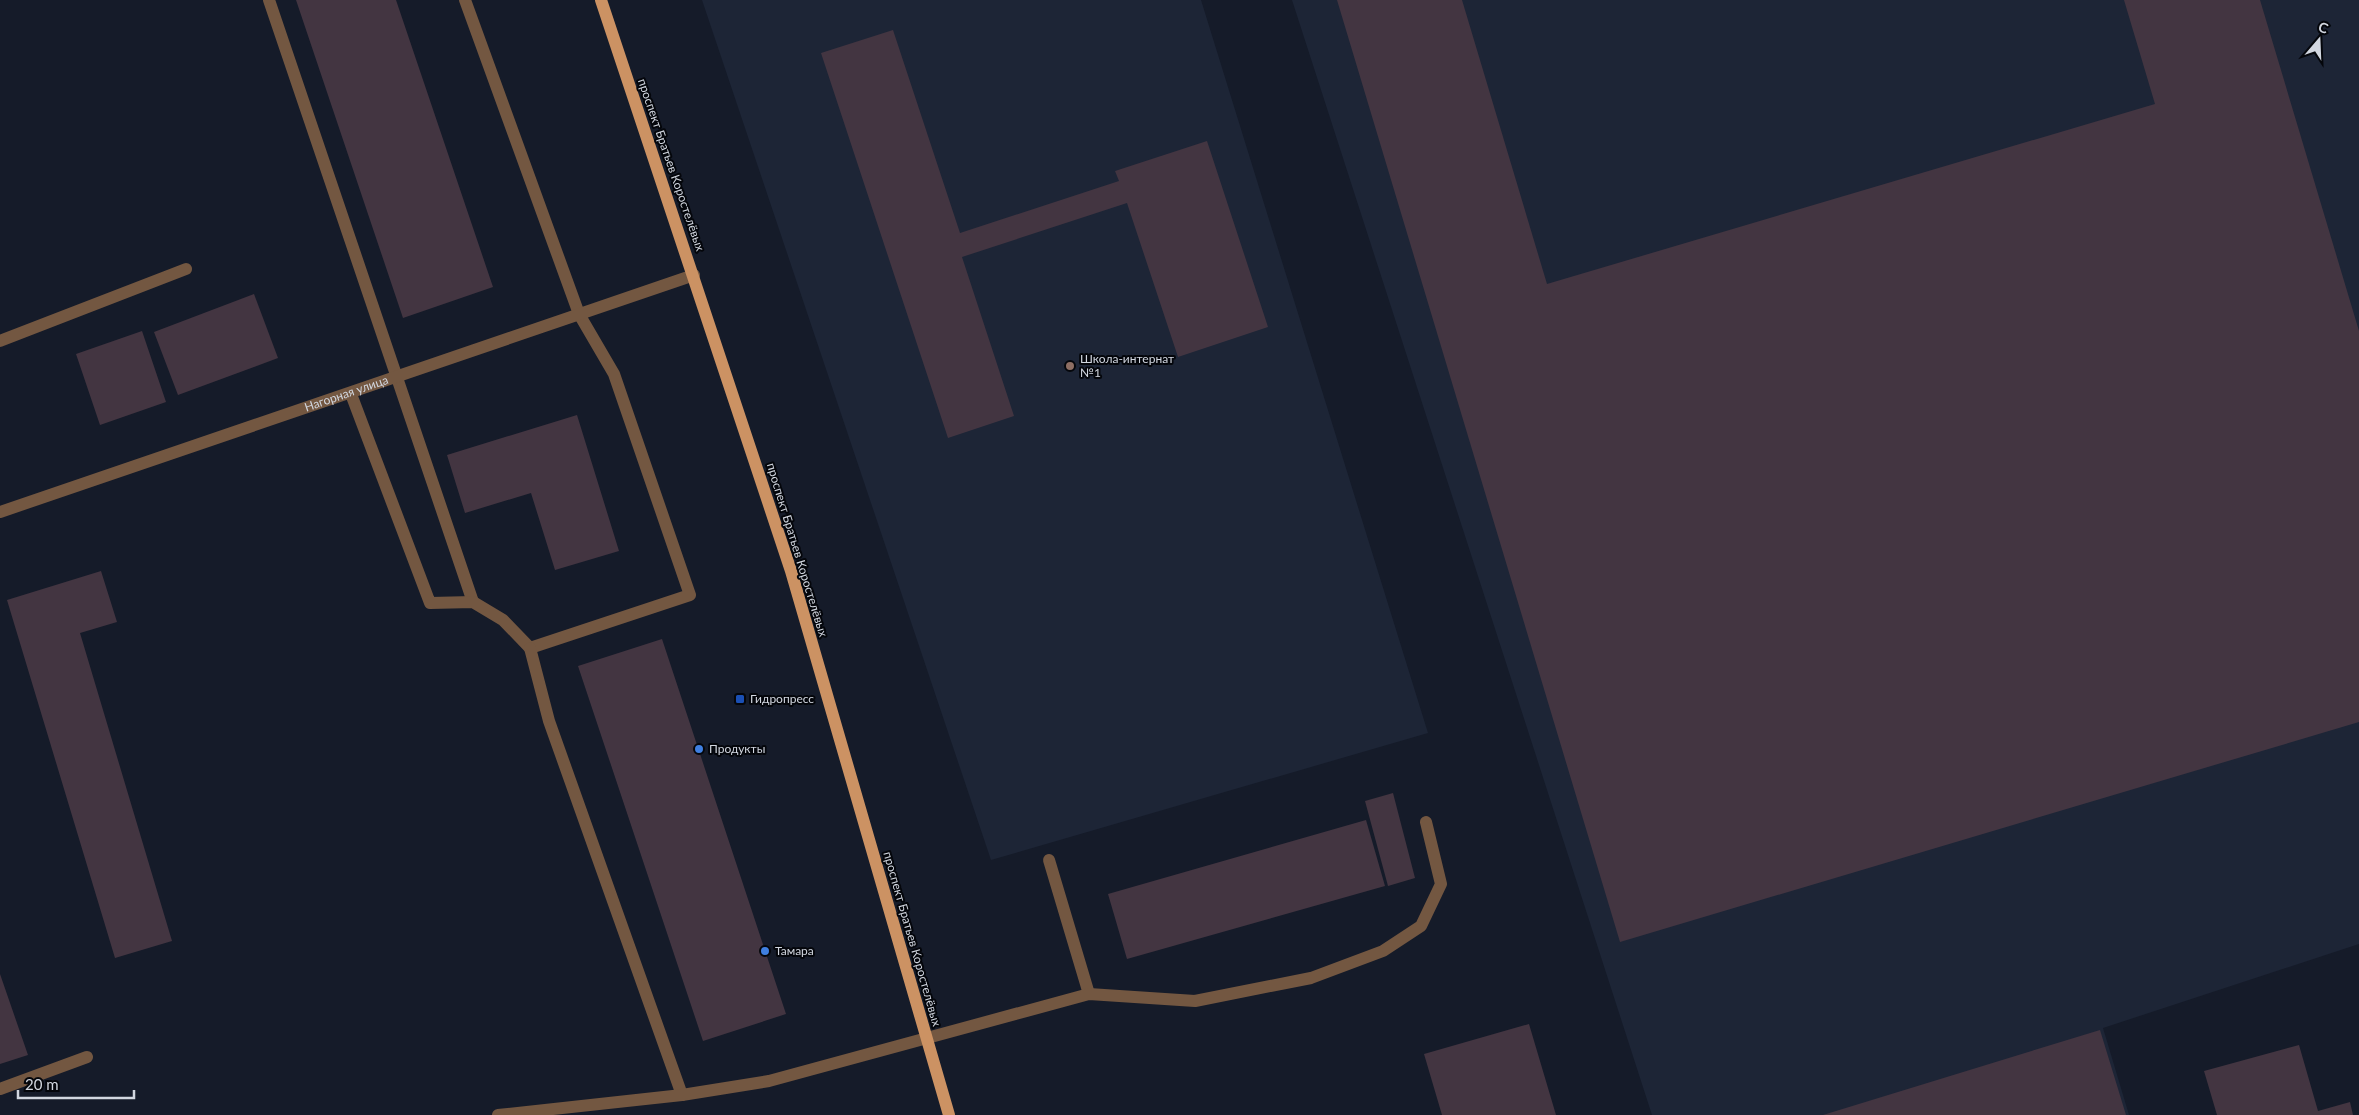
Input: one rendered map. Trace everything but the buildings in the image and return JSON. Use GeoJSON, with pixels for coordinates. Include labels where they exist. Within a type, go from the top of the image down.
{"type":"FeatureCollection","features":[{"type":"Feature","properties":{"kind":"main road","name":"проспект Братьев Коростелёвых"},"geometry":{"type":"LineString","coordinates":[[600,0],[694,275],[791,570],[949,1115]]}},
{"type":"Feature","properties":{"kind":"street"},"geometry":{"type":"LineString","coordinates":[[269,0],[473,602]]}},
{"type":"Feature","properties":{"kind":"street"},"geometry":{"type":"LineString","coordinates":[[465,0],[578,314],[614,374],[690,595],[530,648]]}},
{"type":"Feature","properties":{"kind":"street"},"geometry":{"type":"LineString","coordinates":[[0,341],[186,269]]}},
{"type":"Feature","properties":{"kind":"street","name":"Нагорная улица"},"geometry":{"type":"LineString","coordinates":[[0,512],[351,394],[397,376],[694,275]]}},
{"type":"Feature","properties":{"kind":"street"},"geometry":{"type":"LineString","coordinates":[[351,394],[430,603],[473,602],[503,620],[530,648],[549,721],[682,1095]]}},
{"type":"Feature","properties":{"kind":"street"},"geometry":{"type":"LineString","coordinates":[[498,1115],[682,1095],[769,1081],[1089,994],[1195,1001],[1311,978],[1383,951],[1421,926],[1441,884],[1426,822]]}},
{"type":"Feature","properties":{"kind":"street"},"geometry":{"type":"LineString","coordinates":[[1049,860],[1089,994]]}},
{"type":"Feature","properties":{"kind":"street"},"geometry":{"type":"LineString","coordinates":[[0,1089],[87,1057]]}},
{"type":"Feature","properties":{"kind":"shaded area","name":"Школа-интернат №1"},"geometry":{"type":"Polygon","coordinates":[[[702,0],[1201,0],[1428,733],[991,860],[702,0]]]}},
{"type":"Feature","properties":{"kind":"shaded area"},"geometry":{"type":"Polygon","coordinates":[[[1292,0],[2359,0],[2359,944],[2103,1028],[2129,1115],[1652,1115],[1292,0]]]}},
{"type":"Feature","properties":{"kind":"place","name":"Школа-интернат №1"},"geometry":{"type":"Point","coordinates":[1070,366]}},
{"type":"Feature","properties":{"kind":"place","name":"Гидропресс"},"geometry":{"type":"Point","coordinates":[740,699]}},
{"type":"Feature","properties":{"kind":"place","name":"Продукты"},"geometry":{"type":"Point","coordinates":[699,749]}},
{"type":"Feature","properties":{"kind":"place","name":"Тамара"},"geometry":{"type":"Point","coordinates":[765,951]}}]}
